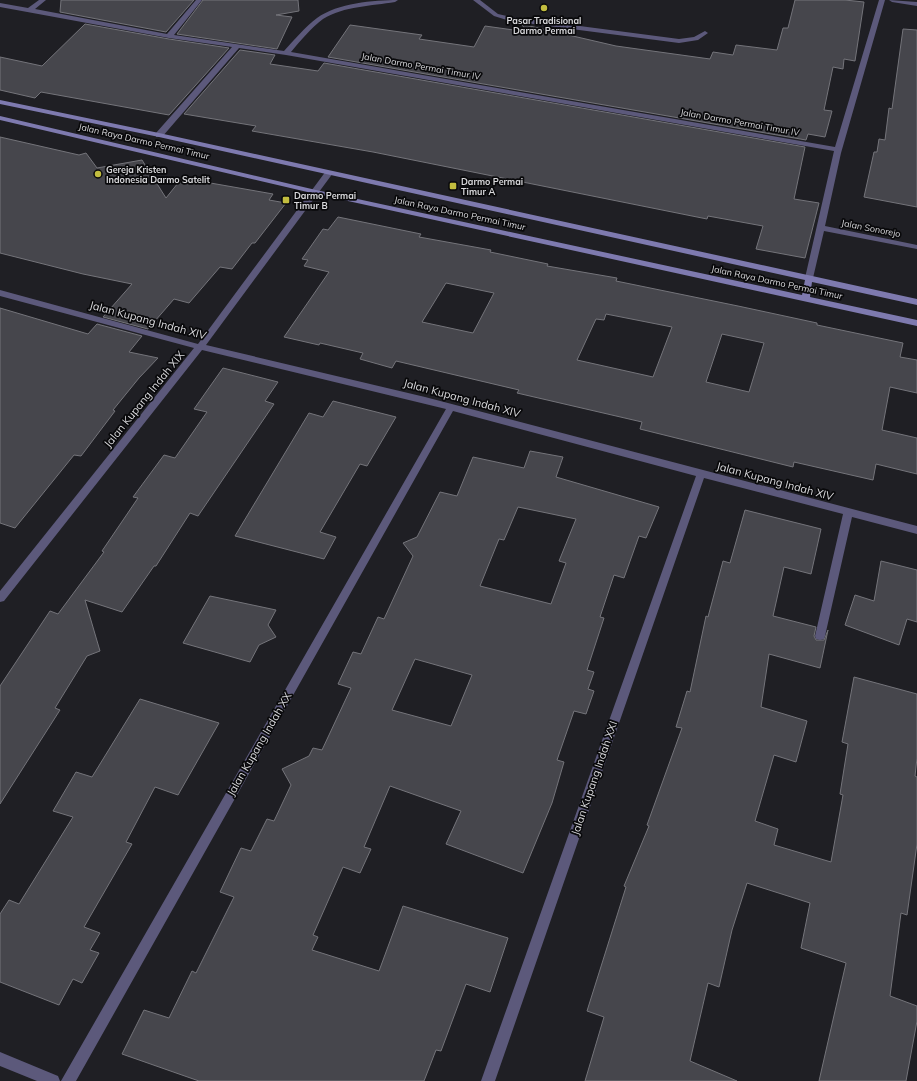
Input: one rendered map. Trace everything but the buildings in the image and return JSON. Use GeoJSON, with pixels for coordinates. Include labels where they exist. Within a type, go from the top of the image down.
{"type":"FeatureCollection","features":[{"type":"Feature","properties":{"kind":"main road","name":"Jalan Raya Darmo Permai Timur"},"geometry":{"type":"LineString","coordinates":[[0,102],[83,128],[168,147],[330,173],[917,302]]}},
{"type":"Feature","properties":{"kind":"main road","name":"Jalan Raya Darmo Permai Timur"},"geometry":{"type":"LineString","coordinates":[[0,118],[159,136],[168,147],[316,192],[917,323]]}},
{"type":"Feature","properties":{"kind":"main road"},"geometry":{"type":"LineString","coordinates":[[805,299],[809,278]]}},
{"type":"Feature","properties":{"kind":"street"},"geometry":{"type":"LineString","coordinates":[[30,10],[42,0]]}},
{"type":"Feature","properties":{"kind":"street"},"geometry":{"type":"LineString","coordinates":[[169,36],[199,0]]}},
{"type":"Feature","properties":{"kind":"street"},"geometry":{"type":"LineString","coordinates":[[286,53],[316,21],[326,14],[339,10],[395,0]]}},
{"type":"Feature","properties":{"kind":"street"},"geometry":{"type":"LineString","coordinates":[[476,0],[496,14],[510,19],[680,41],[696,39],[705,33]]}},
{"type":"Feature","properties":{"kind":"street"},"geometry":{"type":"LineString","coordinates":[[809,278],[838,150],[882,0]]}},
{"type":"Feature","properties":{"kind":"street"},"geometry":{"type":"LineString","coordinates":[[892,0],[917,4]]}},
{"type":"Feature","properties":{"kind":"street","name":"Jalan Darmo Permai Timur IV"},"geometry":{"type":"LineString","coordinates":[[0,6],[30,10],[169,36],[286,53],[838,150]]}},
{"type":"Feature","properties":{"kind":"street"},"geometry":{"type":"LineString","coordinates":[[159,136],[237,46]]}},
{"type":"Feature","properties":{"kind":"street","name":"Jalan Kupang Indah XIX"},"geometry":{"type":"LineString","coordinates":[[0,598],[200,347],[330,173]]}},
{"type":"Feature","properties":{"kind":"street","name":"Jalan Sonorejo"},"geometry":{"type":"LineString","coordinates":[[821,228],[917,247]]}},
{"type":"Feature","properties":{"kind":"street","name":"Jalan Kupang Indah XIV"},"geometry":{"type":"LineString","coordinates":[[0,293],[200,347],[451,407],[917,530]]}},
{"type":"Feature","properties":{"kind":"street","name":"Jalan Kupang Indah XX"},"geometry":{"type":"LineString","coordinates":[[68,1081],[451,407]]}},
{"type":"Feature","properties":{"kind":"street","name":"Jalan Kupang Indah XXI"},"geometry":{"type":"LineString","coordinates":[[488,1081],[701,474]]}},
{"type":"Feature","properties":{"kind":"street"},"geometry":{"type":"LineString","coordinates":[[820,636],[848,512]]}},
{"type":"Feature","properties":{"kind":"street"},"geometry":{"type":"LineString","coordinates":[[0,1059],[53,1081]]}},
{"type":"Feature","properties":{"kind":"place","name":"Pasar Tradisional Darmo Permai"},"geometry":{"type":"Point","coordinates":[544,8]}},
{"type":"Feature","properties":{"kind":"place","name":"Gereja Kristen Indonesia Darmo Satelit"},"geometry":{"type":"Point","coordinates":[98,174]}},
{"type":"Feature","properties":{"kind":"place","name":"Darmo Permai Timur A"},"geometry":{"type":"Point","coordinates":[453,186]}},
{"type":"Feature","properties":{"kind":"place","name":"Darmo Permai Timur B"},"geometry":{"type":"Point","coordinates":[286,200]}}]}
